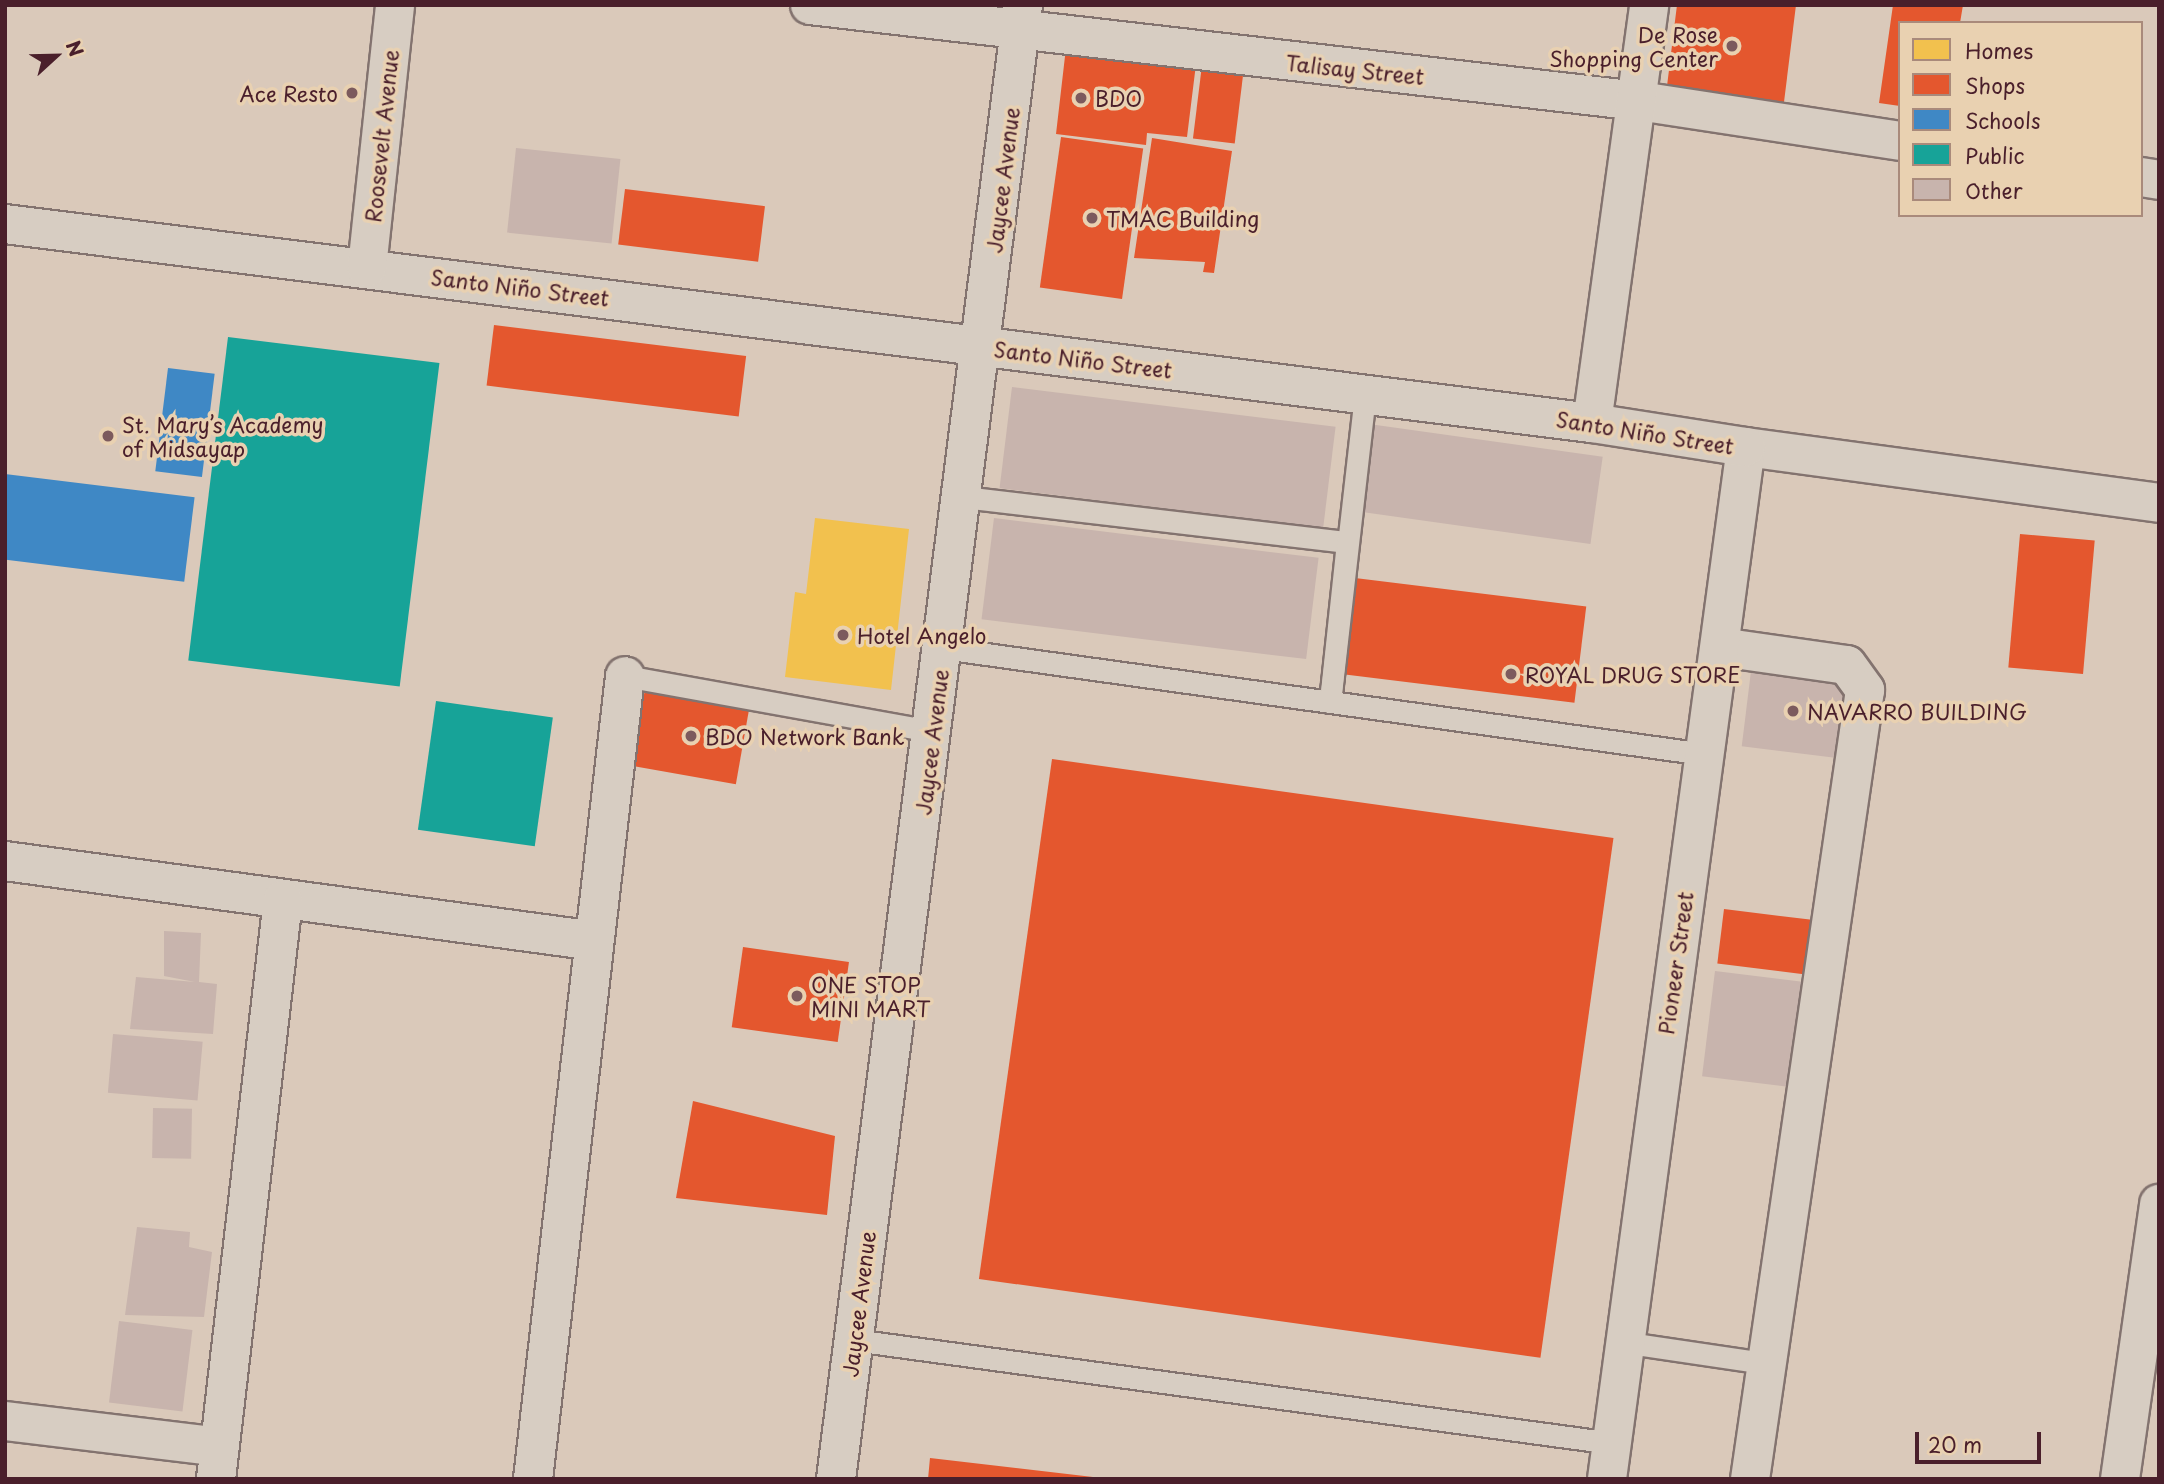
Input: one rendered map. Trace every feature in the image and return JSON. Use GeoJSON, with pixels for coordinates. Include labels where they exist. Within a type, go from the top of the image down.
{"type":"FeatureCollection","features":[{"type":"Feature","properties":{"kind":"street","name":"Roosevelt Avenue"},"geometry":{"type":"LineString","coordinates":[[367,268],[395,5]]}},
{"type":"Feature","properties":{"kind":"street","name":"Talisay Street"},"geometry":{"type":"LineString","coordinates":[[810,5],[1021,18],[1639,102],[1898,141]]}},
{"type":"Feature","properties":{"kind":"street"},"geometry":{"type":"LineString","coordinates":[[1592,423],[1639,102],[1649,5]]}},
{"type":"Feature","properties":{"kind":"street","name":"Jaycee Avenue"},"geometry":{"type":"LineString","coordinates":[[836,1479],[963,497],[1021,18]]}},
{"type":"Feature","properties":{"kind":"street","name":"Santo Niño Street"},"geometry":{"type":"LineString","coordinates":[[5,224],[1592,423],[1746,447],[2159,503]]}},
{"type":"Feature","properties":{"kind":"street","name":"Pioneer Street"},"geometry":{"type":"LineString","coordinates":[[1610,1461],[1628,1343],[1746,447]]}},
{"type":"Feature","properties":{"kind":"street"},"geometry":{"type":"LineString","coordinates":[[1720,647],[1847,664],[1865,690],[1771,1364],[1750,1479]]}},
{"type":"Feature","properties":{"kind":"street"},"geometry":{"type":"LineString","coordinates":[[533,1479],[625,676]]}},
{"type":"Feature","properties":{"kind":"street"},"geometry":{"type":"LineString","coordinates":[[5,861],[595,941]]}},
{"type":"Feature","properties":{"kind":"street"},"geometry":{"type":"LineString","coordinates":[[5,1421],[218,1463],[284,900]]}},
{"type":"Feature","properties":{"kind":"street"},"geometry":{"type":"LineString","coordinates":[[2120,1479],[2143,1429],[2159,1204]]}},
{"type":"Feature","properties":{"kind":"lane"},"geometry":{"type":"LineString","coordinates":[[1330,702],[1365,394]]}},
{"type":"Feature","properties":{"kind":"lane"},"geometry":{"type":"LineString","coordinates":[[963,497],[1347,542],[1330,702]]}},
{"type":"Feature","properties":{"kind":"lane"},"geometry":{"type":"LineString","coordinates":[[943,648],[1704,754]]}},
{"type":"Feature","properties":{"kind":"lane"},"geometry":{"type":"LineString","coordinates":[[625,676],[932,731]]}},
{"type":"Feature","properties":{"kind":"lane"},"geometry":{"type":"LineString","coordinates":[[854,1340],[1610,1461]]}},
{"type":"Feature","properties":{"kind":"lane"},"geometry":{"type":"LineString","coordinates":[[1628,1343],[1771,1364]]}},
{"type":"Feature","properties":{"kind":"building: Homes","name":"Hotel Angelo"},"geometry":{"type":"Polygon","coordinates":[[[815,518],[909,529],[891,690],[785,677],[795,592],[806,594],[815,518]]]}},
{"type":"Feature","properties":{"kind":"building: Shops","name":"De Rose Shopping Center"},"geometry":{"type":"Polygon","coordinates":[[[1677,5],[1796,5],[1784,102],[1667,86],[1677,5]]]}},
{"type":"Feature","properties":{"kind":"building: Shops"},"geometry":{"type":"Polygon","coordinates":[[[1893,5],[1963,5],[1960,21],[1898,21],[1898,106],[1879,103],[1893,5]]]}},
{"type":"Feature","properties":{"kind":"building: Shops"},"geometry":{"type":"Polygon","coordinates":[[[1067,39],[1197,56],[1187,137],[1147,133],[1146,145],[1056,134],[1067,39]]]}},
{"type":"Feature","properties":{"kind":"building: Shops"},"geometry":{"type":"Polygon","coordinates":[[[1202,65],[1244,70],[1235,144],[1193,138],[1202,65]]]}},
{"type":"Feature","properties":{"kind":"building: Shops","name":"TMAC Building"},"geometry":{"type":"Polygon","coordinates":[[[1061,137],[1143,149],[1122,299],[1040,288],[1061,137]]]}},
{"type":"Feature","properties":{"kind":"building: Shops"},"geometry":{"type":"Polygon","coordinates":[[[1152,138],[1232,151],[1214,273],[1203,272],[1205,262],[1134,258],[1152,138]]]}},
{"type":"Feature","properties":{"kind":"building: Shops"},"geometry":{"type":"Polygon","coordinates":[[[625,189],[765,206],[758,262],[618,245],[625,189]]]}},
{"type":"Feature","properties":{"kind":"building: Shops"},"geometry":{"type":"Polygon","coordinates":[[[494,325],[746,356],[739,417],[487,386],[494,325]]]}},
{"type":"Feature","properties":{"kind":"building: Shops"},"geometry":{"type":"Polygon","coordinates":[[[2020,534],[2095,541],[2083,674],[2008,667],[2020,534]]]}},
{"type":"Feature","properties":{"kind":"building: Shops"},"geometry":{"type":"Polygon","coordinates":[[[1355,578],[1586,606],[1574,703],[1343,674],[1355,578]]]}},
{"type":"Feature","properties":{"kind":"building: Shops","name":"BDO Network Bank"},"geometry":{"type":"Polygon","coordinates":[[[645,689],[749,707],[736,784],[631,766],[645,689]]]}},
{"type":"Feature","properties":{"kind":"building: Shops"},"geometry":{"type":"Polygon","coordinates":[[[1052,759],[1613,838],[1540,1358],[979,1279],[1052,759]]]}},
{"type":"Feature","properties":{"kind":"building: Shops"},"geometry":{"type":"Polygon","coordinates":[[[1724,909],[1820,921],[1814,975],[1717,964],[1724,909]]]}},
{"type":"Feature","properties":{"kind":"building: Shops"},"geometry":{"type":"Polygon","coordinates":[[[743,947],[849,962],[838,1042],[732,1027],[743,947]]]}},
{"type":"Feature","properties":{"kind":"building: Shops"},"geometry":{"type":"Polygon","coordinates":[[[693,1101],[835,1136],[827,1215],[676,1198],[693,1101]]]}},
{"type":"Feature","properties":{"kind":"building: Shops"},"geometry":{"type":"Polygon","coordinates":[[[930,1458],[1093,1477],[1093,1479],[928,1479],[930,1458]]]}},
{"type":"Feature","properties":{"kind":"building: Schools"},"geometry":{"type":"Polygon","coordinates":[[[168,368],[215,374],[202,477],[155,471],[168,368]]]}},
{"type":"Feature","properties":{"kind":"building: Schools"},"geometry":{"type":"Polygon","coordinates":[[[5,474],[195,497],[184,582],[5,560],[5,474]]]}},
{"type":"Feature","properties":{"kind":"building: Public"},"geometry":{"type":"Polygon","coordinates":[[[228,337],[439,363],[400,687],[188,661],[228,337]]]}},
{"type":"Feature","properties":{"kind":"building: Public"},"geometry":{"type":"Polygon","coordinates":[[[436,701],[553,717],[535,846],[418,830],[436,701]]]}},
{"type":"Feature","properties":{"kind":"building: Other"},"geometry":{"type":"Polygon","coordinates":[[[516,148],[620,159],[612,244],[507,233],[516,148]]]}},
{"type":"Feature","properties":{"kind":"building: Other"},"geometry":{"type":"Polygon","coordinates":[[[1012,387],[1336,427],[1323,528],[1000,488],[1012,387]]]}},
{"type":"Feature","properties":{"kind":"building: Other"},"geometry":{"type":"Polygon","coordinates":[[[1369,424],[1603,457],[1590,544],[1357,511],[1369,424]]]}},
{"type":"Feature","properties":{"kind":"building: Other"},"geometry":{"type":"Polygon","coordinates":[[[994,518],[1319,558],[1306,659],[982,619],[994,518]]]}},
{"type":"Feature","properties":{"kind":"building: Other","name":"NAVARRO BUILDING"},"geometry":{"type":"Polygon","coordinates":[[[1752,663],[1845,674],[1835,758],[1742,746],[1752,663]]]}},
{"type":"Feature","properties":{"kind":"building: Other"},"geometry":{"type":"Polygon","coordinates":[[[164,931],[201,933],[199,982],[217,984],[213,1034],[130,1029],[136,977],[195,982],[164,976],[164,931]]]}},
{"type":"Feature","properties":{"kind":"building: Other"},"geometry":{"type":"Polygon","coordinates":[[[1715,971],[1808,982],[1795,1088],[1702,1076],[1715,971]]]}},
{"type":"Feature","properties":{"kind":"building: Other"},"geometry":{"type":"Polygon","coordinates":[[[113,1034],[203,1042],[198,1101],[108,1093],[113,1034]]]}},
{"type":"Feature","properties":{"kind":"building: Other"},"geometry":{"type":"Polygon","coordinates":[[[153,1108],[192,1109],[191,1159],[152,1158],[153,1108]]]}},
{"type":"Feature","properties":{"kind":"building: Other"},"geometry":{"type":"Polygon","coordinates":[[[137,1227],[190,1232],[189,1247],[212,1252],[204,1317],[125,1315],[137,1227]]]}},
{"type":"Feature","properties":{"kind":"building: Other"},"geometry":{"type":"Polygon","coordinates":[[[119,1321],[192,1330],[182,1411],[109,1402],[119,1321]]]}},
{"type":"Feature","properties":{"kind":"place","name":"De Rose Shopping Center"},"geometry":{"type":"Point","coordinates":[1732,46]}},
{"type":"Feature","properties":{"kind":"place","name":"Ace Resto"},"geometry":{"type":"Point","coordinates":[352,93]}},
{"type":"Feature","properties":{"kind":"place","name":"BDO"},"geometry":{"type":"Point","coordinates":[1081,98]}},
{"type":"Feature","properties":{"kind":"place","name":"TMAC Building"},"geometry":{"type":"Point","coordinates":[1092,218]}},
{"type":"Feature","properties":{"kind":"place","name":"St. Mary’s Academy of Midsayap"},"geometry":{"type":"Point","coordinates":[108,436]}},
{"type":"Feature","properties":{"kind":"place","name":"Hotel Angelo"},"geometry":{"type":"Point","coordinates":[843,635]}},
{"type":"Feature","properties":{"kind":"place","name":"ROYAL DRUG STORE"},"geometry":{"type":"Point","coordinates":[1511,674]}},
{"type":"Feature","properties":{"kind":"place","name":"NAVARRO BUILDING"},"geometry":{"type":"Point","coordinates":[1793,711]}},
{"type":"Feature","properties":{"kind":"place","name":"BDO Network Bank"},"geometry":{"type":"Point","coordinates":[691,736]}},
{"type":"Feature","properties":{"kind":"place","name":"ONE STOP MINI MART"},"geometry":{"type":"Point","coordinates":[797,996]}}]}
